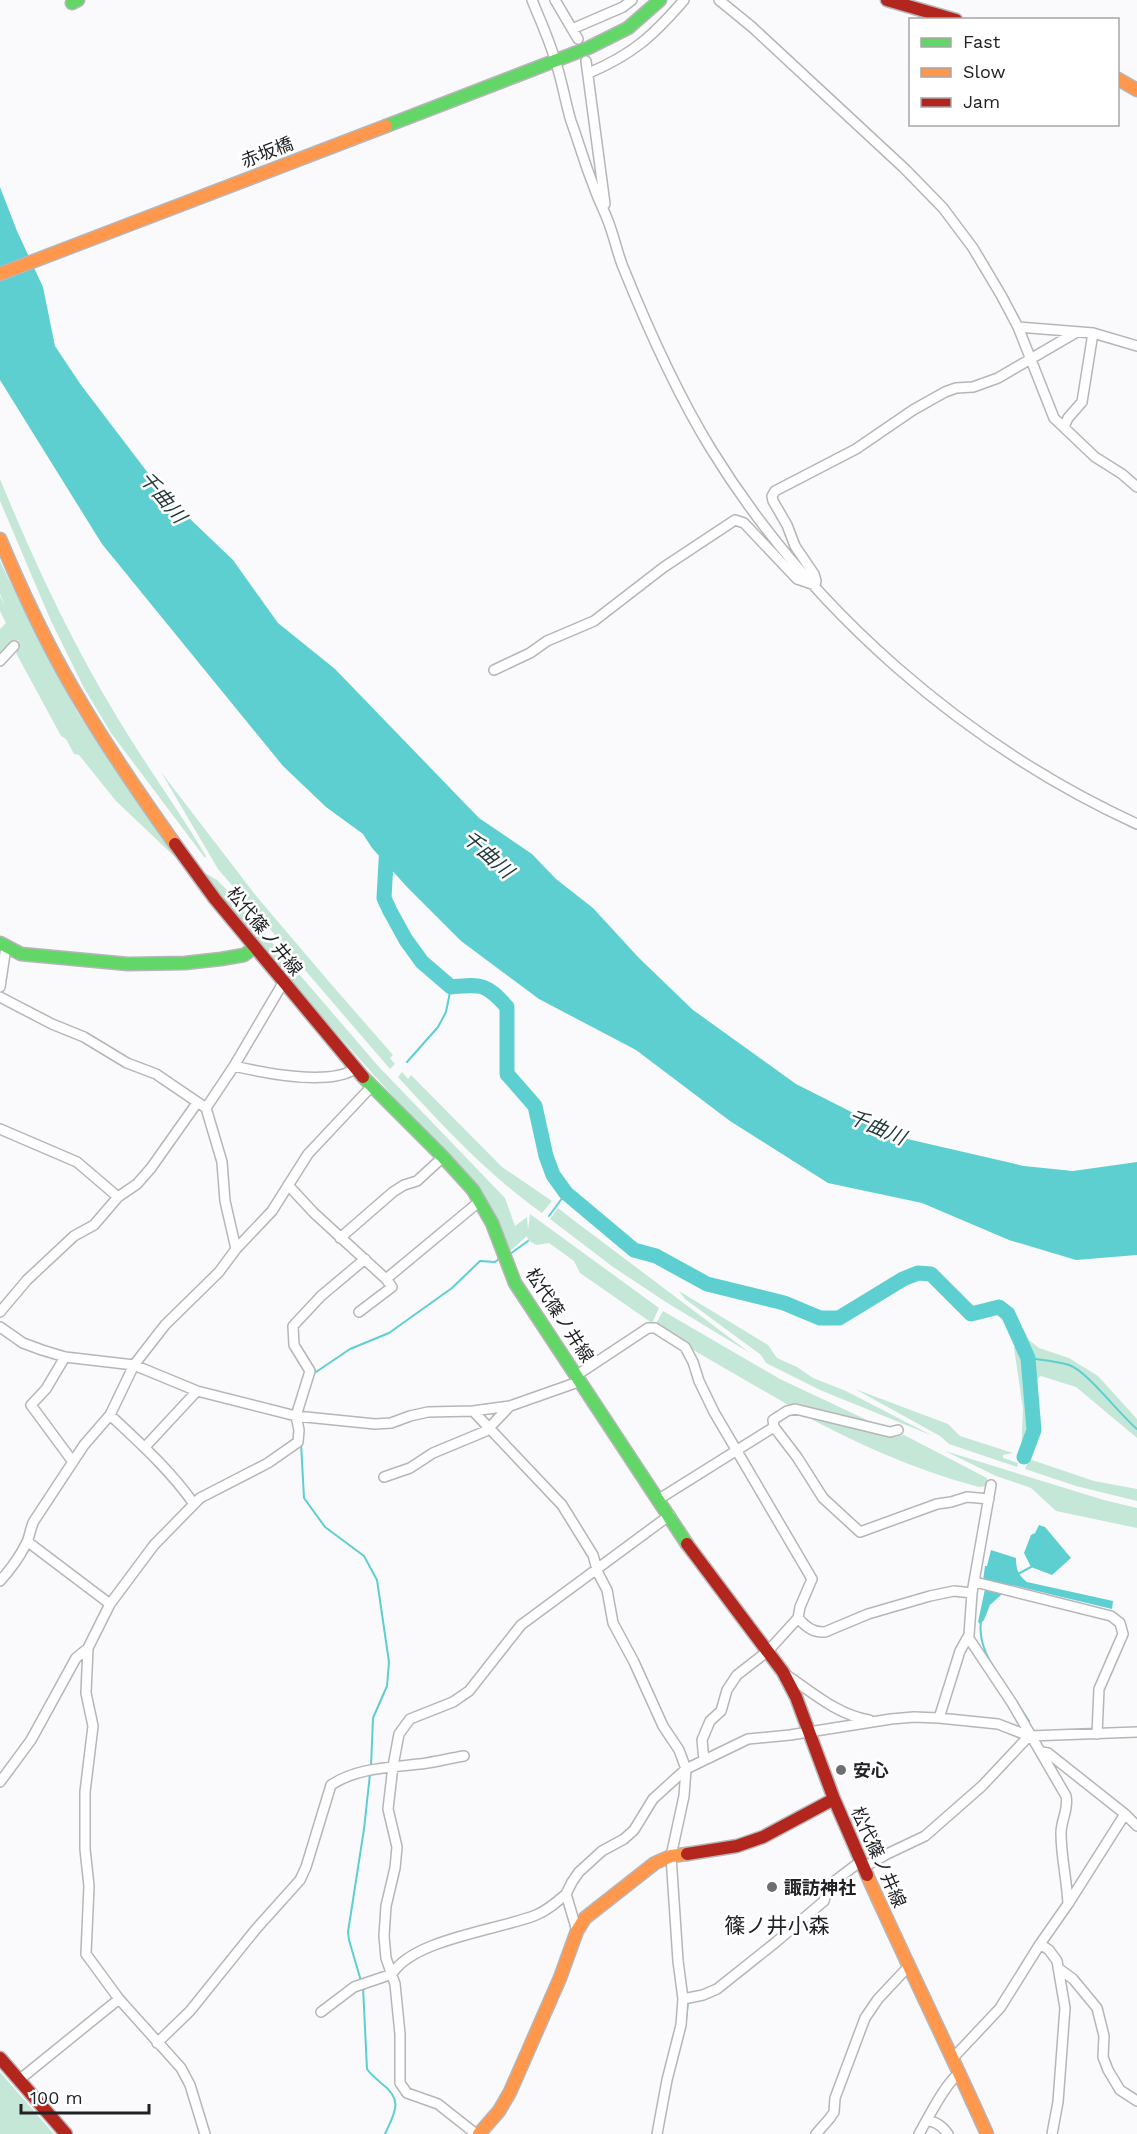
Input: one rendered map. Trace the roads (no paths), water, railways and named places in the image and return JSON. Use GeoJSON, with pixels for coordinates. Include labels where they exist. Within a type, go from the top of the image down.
{"type":"FeatureCollection","features":[{"type":"Feature","properties":{"kind":"main road"},"geometry":{"type":"LineString","coordinates":[[551,63],[628,28],[660,0]]}},
{"type":"Feature","properties":{"kind":"main road"},"geometry":{"type":"LineString","coordinates":[[887,0],[949,18]]}},
{"type":"Feature","properties":{"kind":"main road","name":"赤坂橋"},"geometry":{"type":"LineString","coordinates":[[0,274],[551,63]]}},
{"type":"Feature","properties":{"kind":"main road"},"geometry":{"type":"LineString","coordinates":[[1119,81],[1137,90]]}},
{"type":"Feature","properties":{"kind":"main road","name":"松代篠ノ井線"},"geometry":{"type":"LineString","coordinates":[[0,539],[20,587],[48,643],[112,752],[215,899],[355,1069],[462,1178],[480,1201],[492,1222],[515,1283],[659,1498],[697,1559],[783,1672],[796,1697],[834,1799],[862,1864],[987,2134]]}},
{"type":"Feature","properties":{"kind":"main road"},"geometry":{"type":"LineString","coordinates":[[3,945],[21,954],[90,958],[128,964],[185,963],[221,959],[244,955],[255,947]]}},
{"type":"Feature","properties":{"kind":"main road"},"geometry":{"type":"LineString","coordinates":[[477,2134],[499,2111],[510,2092],[560,1978],[577,1931],[585,1918],[655,1863],[671,1856],[737,1846],[763,1837],[834,1799]]}},
{"type":"Feature","properties":{"kind":"main road"},"geometry":{"type":"LineString","coordinates":[[0,2058],[66,2134]]}},
{"type":"Feature","properties":{"kind":"street"},"geometry":{"type":"LineString","coordinates":[[532,0],[594,188],[608,221],[621,263],[649,329],[712,452],[762,522],[814,585],[888,659],[938,702],[1009,753],[1091,801],[1137,824]]}},
{"type":"Feature","properties":{"kind":"street"},"geometry":{"type":"LineString","coordinates":[[555,0],[578,39]]}},
{"type":"Feature","properties":{"kind":"street"},"geometry":{"type":"LineString","coordinates":[[572,29],[614,12],[632,0]]}},
{"type":"Feature","properties":{"kind":"street"},"geometry":{"type":"LineString","coordinates":[[589,73],[634,50],[661,27],[684,0]]}},
{"type":"Feature","properties":{"kind":"street"},"geometry":{"type":"LineString","coordinates":[[719,0],[752,27],[943,208],[973,248],[1018,327],[1054,417],[1095,457],[1122,474],[1137,487]]}},
{"type":"Feature","properties":{"kind":"street"},"geometry":{"type":"LineString","coordinates":[[586,61],[608,221]]}},
{"type":"Feature","properties":{"kind":"street"},"geometry":{"type":"LineString","coordinates":[[1018,327],[1093,333],[1137,346]]}},
{"type":"Feature","properties":{"kind":"street"},"geometry":{"type":"LineString","coordinates":[[814,585],[816,581],[814,574],[795,546],[787,525],[772,501],[772,496],[776,491],[856,449],[913,410],[945,392],[956,388],[973,387],[998,378],[1075,333]]}},
{"type":"Feature","properties":{"kind":"street"},"geometry":{"type":"LineString","coordinates":[[1064,427],[1068,418],[1082,402],[1093,333]]}},
{"type":"Feature","properties":{"kind":"street"},"geometry":{"type":"LineString","coordinates":[[495,670],[530,653],[547,641],[594,621],[664,567],[735,520],[744,524],[797,579],[814,585]]}},
{"type":"Feature","properties":{"kind":"street"},"geometry":{"type":"LineString","coordinates":[[0,661],[15,646]]}},
{"type":"Feature","properties":{"kind":"street"},"geometry":{"type":"LineString","coordinates":[[0,987],[3,945]]}},
{"type":"Feature","properties":{"kind":"street"},"geometry":{"type":"LineString","coordinates":[[0,1312],[27,1280],[74,1236],[94,1225],[118,1197],[137,1184],[152,1168],[234,1066],[284,983]]}},
{"type":"Feature","properties":{"kind":"street"},"geometry":{"type":"LineString","coordinates":[[0,997],[52,1024],[84,1037],[127,1063],[156,1074],[202,1106],[222,1162],[225,1201],[236,1249]]}},
{"type":"Feature","properties":{"kind":"street"},"geometry":{"type":"LineString","coordinates":[[234,1066],[303,1077],[349,1074],[355,1069]]}},
{"type":"Feature","properties":{"kind":"street"},"geometry":{"type":"LineString","coordinates":[[0,1581],[28,1542],[30,1528],[34,1521],[84,1445],[110,1414],[134,1365],[165,1325],[219,1272],[236,1249],[272,1211],[308,1154],[371,1087]]}},
{"type":"Feature","properties":{"kind":"street"},"geometry":{"type":"LineString","coordinates":[[0,1129],[77,1162],[118,1197]]}},
{"type":"Feature","properties":{"kind":"street"},"geometry":{"type":"LineString","coordinates":[[340,1238],[393,1192],[417,1181],[443,1158]]}},
{"type":"Feature","properties":{"kind":"street"},"geometry":{"type":"LineString","coordinates":[[288,1185],[392,1287],[359,1312]]}},
{"type":"Feature","properties":{"kind":"street"},"geometry":{"type":"LineString","coordinates":[[386,1279],[480,1201]]}},
{"type":"Feature","properties":{"kind":"street"},"geometry":{"type":"LineString","coordinates":[[0,1782],[31,1740],[76,1658],[88,1648],[110,1604],[154,1545],[200,1498],[268,1463],[298,1442],[299,1430],[296,1416],[310,1371],[294,1345],[293,1326],[321,1296],[365,1259]]}},
{"type":"Feature","properties":{"kind":"street"},"geometry":{"type":"LineString","coordinates":[[1,1329],[23,1343],[65,1357],[134,1365],[197,1391],[296,1416],[375,1424],[392,1423],[428,1412],[472,1411],[510,1406],[579,1378],[648,1328],[655,1328],[685,1347],[699,1381],[736,1450],[812,1579],[800,1607],[798,1618],[768,1651],[737,1675],[727,1690],[721,1711],[710,1721],[702,1740],[704,1760]]}},
{"type":"Feature","properties":{"kind":"street"},"geometry":{"type":"LineString","coordinates":[[65,1357],[46,1389],[31,1405],[73,1462]]}},
{"type":"Feature","properties":{"kind":"street"},"geometry":{"type":"LineString","coordinates":[[145,1448],[197,1391]]}},
{"type":"Feature","properties":{"kind":"street"},"geometry":{"type":"LineString","coordinates":[[384,1476],[410,1468],[433,1453],[490,1429],[510,1406]]}},
{"type":"Feature","properties":{"kind":"street"},"geometry":{"type":"LineString","coordinates":[[898,1430],[890,1432],[795,1409],[773,1420],[774,1427],[797,1457],[823,1498],[860,1532],[937,1504],[967,1497],[989,1498]]}},
{"type":"Feature","properties":{"kind":"street"},"geometry":{"type":"LineString","coordinates":[[472,1411],[562,1505],[593,1555],[607,1590],[612,1623],[634,1662],[663,1726],[679,1750],[686,1769],[684,1796],[671,1856],[678,1961],[683,1999],[681,2025],[667,2080],[657,2134]]}},
{"type":"Feature","properties":{"kind":"street"},"geometry":{"type":"LineString","coordinates":[[110,1414],[177,1480],[194,1504]]}},
{"type":"Feature","properties":{"kind":"street"},"geometry":{"type":"LineString","coordinates":[[659,1498],[774,1427]]}},
{"type":"Feature","properties":{"kind":"street"},"geometry":{"type":"LineString","coordinates":[[939,1718],[960,1651],[968,1637],[972,1593],[978,1583],[991,1485]]}},
{"type":"Feature","properties":{"kind":"street"},"geometry":{"type":"LineString","coordinates":[[477,2134],[438,2104],[407,2093],[401,2087],[400,2034],[395,1984],[386,1958],[384,1936],[386,1906],[395,1868],[397,1847],[388,1809],[399,1734],[410,1719],[453,1702],[469,1691],[521,1625],[596,1567],[670,1515]]}},
{"type":"Feature","properties":{"kind":"street"},"geometry":{"type":"LineString","coordinates":[[28,1542],[110,1604]]}},
{"type":"Feature","properties":{"kind":"street"},"geometry":{"type":"LineString","coordinates":[[978,1583],[1111,1616],[1120,1623],[1123,1634],[1099,1689],[1097,1734]]}},
{"type":"Feature","properties":{"kind":"street"},"geometry":{"type":"LineString","coordinates":[[798,1618],[812,1630],[825,1632],[868,1614],[930,1596],[954,1592],[972,1593]]}},
{"type":"Feature","properties":{"kind":"street"},"geometry":{"type":"LineString","coordinates":[[968,1637],[1012,1703],[1066,1797],[1068,1804],[1061,1826],[1061,1845],[1068,1904]]}},
{"type":"Feature","properties":{"kind":"street"},"geometry":{"type":"LineString","coordinates":[[88,1648],[86,1693],[93,1726],[84,1820],[89,1887],[86,1954],[119,1999],[182,2068],[190,2085],[205,2134]]}},
{"type":"Feature","properties":{"kind":"street"},"geometry":{"type":"LineString","coordinates":[[783,1672],[824,1701],[864,1719],[876,1721]]}},
{"type":"Feature","properties":{"kind":"street"},"geometry":{"type":"LineString","coordinates":[[321,2012],[362,1984],[392,1974],[397,1966],[407,1959],[438,1944],[535,1915],[553,1906],[566,1894],[579,1872],[602,1851],[624,1839],[634,1830],[653,1799],[665,1786],[686,1769],[748,1739],[902,1718],[939,1718],[999,1724],[1029,1736],[1137,1732]]}},
{"type":"Feature","properties":{"kind":"street"},"geometry":{"type":"LineString","coordinates":[[683,1999],[704,1995],[717,1989],[824,1901],[828,1886],[862,1864],[925,1836],[982,1786],[1029,1736]]}},
{"type":"Feature","properties":{"kind":"street"},"geometry":{"type":"LineString","coordinates":[[1041,1752],[1048,1753],[1137,1826]]}},
{"type":"Feature","properties":{"kind":"street"},"geometry":{"type":"LineString","coordinates":[[157,2043],[190,2011],[256,1929],[300,1880],[331,1785],[338,1780],[371,1768],[426,1763],[464,1756]]}},
{"type":"Feature","properties":{"kind":"street"},"geometry":{"type":"LineString","coordinates":[[953,2058],[1000,2008],[1040,1944],[1077,1893],[1084,1875],[1125,1814]]}},
{"type":"Feature","properties":{"kind":"street"},"geometry":{"type":"LineString","coordinates":[[566,1894],[577,1931]]}},
{"type":"Feature","properties":{"kind":"street"},"geometry":{"type":"LineString","coordinates":[[1040,1944],[1049,1950],[1057,1961],[1065,2008],[1058,2102],[1052,2134]]}},
{"type":"Feature","properties":{"kind":"street"},"geometry":{"type":"LineString","coordinates":[[816,2134],[834,2112],[835,2098],[866,2018],[878,1999],[908,1967]]}},
{"type":"Feature","properties":{"kind":"street"},"geometry":{"type":"LineString","coordinates":[[1059,1968],[1073,1979],[1097,2008],[1104,2036],[1103,2056],[1108,2070],[1120,2090],[1137,2101]]}},
{"type":"Feature","properties":{"kind":"street"},"geometry":{"type":"LineString","coordinates":[[19,2080],[119,1999]]}},
{"type":"Feature","properties":{"kind":"street"},"geometry":{"type":"LineString","coordinates":[[919,2134],[955,2076],[960,2073]]}},
{"type":"Feature","properties":{"kind":"street"},"geometry":{"type":"LineString","coordinates":[[927,2121],[938,2124],[948,2134]]}},
{"type":"Feature","properties":{"kind":"water","name":"千曲川"},"geometry":{"type":"Polygon","coordinates":[[[0,187],[43,287],[55,346],[81,385],[164,494],[233,560],[278,623],[335,669],[479,818],[532,854],[556,879],[593,908],[639,958],[693,1010],[796,1084],[903,1138],[1024,1166],[1073,1171],[1137,1162],[1137,1255],[1076,1260],[1009,1240],[922,1203],[828,1183],[730,1121],[636,1050],[539,999],[461,941],[407,887],[372,848],[363,834],[326,807],[283,766],[102,544],[0,380],[0,187]]]}},
{"type":"Feature","properties":{"kind":"water"},"geometry":{"type":"Polygon","coordinates":[[[1039,1525],[1045,1527],[1071,1558],[1052,1575],[1031,1567],[1024,1553],[1031,1535],[1035,1533],[1039,1525]]]}},
{"type":"Feature","properties":{"kind":"water"},"geometry":{"type":"Polygon","coordinates":[[[991,1550],[1016,1558],[1018,1572],[1027,1582],[1113,1601],[1112,1609],[1012,1585],[990,1605],[980,1624],[978,1622],[985,1589],[983,1581],[985,1566],[987,1566],[991,1550]]]}},
{"type":"Feature","properties":{"kind":"waterway"},"geometry":{"type":"LineString","coordinates":[[387,844],[384,898],[406,940],[422,962],[451,987],[469,985],[488,989],[507,1007],[507,1074],[535,1106],[546,1156],[553,1175],[566,1193],[634,1250],[656,1256],[707,1284],[784,1303],[820,1318],[839,1318],[903,1279],[918,1273],[931,1274],[971,1314],[999,1307],[1008,1314],[1028,1358],[1034,1430],[1024,1457]]}},
{"type":"Feature","properties":{"kind":"waterway"},"geometry":{"type":"LineString","coordinates":[[407,1062],[438,1027],[446,1012],[451,987]]}},
{"type":"Feature","properties":{"kind":"waterway"},"geometry":{"type":"LineString","coordinates":[[549,1216],[566,1193]]}},
{"type":"Feature","properties":{"kind":"waterway"},"geometry":{"type":"LineString","coordinates":[[510,1254],[528,1241]]}},
{"type":"Feature","properties":{"kind":"waterway"},"geometry":{"type":"LineString","coordinates":[[313,1374],[350,1349],[389,1333],[452,1288],[480,1261],[495,1262],[499,1259]]}},
{"type":"Feature","properties":{"kind":"waterway"},"geometry":{"type":"LineString","coordinates":[[1028,1358],[1059,1362],[1076,1369],[1094,1384],[1137,1429]]}},
{"type":"Feature","properties":{"kind":"waterway"},"geometry":{"type":"LineString","coordinates":[[301,1443],[304,1498],[325,1527],[364,1556],[377,1580],[389,1662],[387,1686],[373,1718],[371,1766]]}},
{"type":"Feature","properties":{"kind":"waterway"},"geometry":{"type":"LineString","coordinates":[[1016,1575],[1031,1567]]}},
{"type":"Feature","properties":{"kind":"waterway"},"geometry":{"type":"LineString","coordinates":[[981,1621],[985,1651],[1011,1694]]}},
{"type":"Feature","properties":{"kind":"waterway"},"geometry":{"type":"LineString","coordinates":[[1016,1701],[1029,1721],[1029,1725]]}},
{"type":"Feature","properties":{"kind":"waterway"},"geometry":{"type":"LineString","coordinates":[[361,1981],[348,1932],[370,1774]]}},
{"type":"Feature","properties":{"kind":"waterway"},"geometry":{"type":"LineString","coordinates":[[868,1858],[882,1852]]}},
{"type":"Feature","properties":{"kind":"waterway"},"geometry":{"type":"LineString","coordinates":[[363,1987],[367,2069],[388,2089],[395,2101],[394,2113],[385,2134]]}},
{"type":"Feature","properties":{"kind":"waterway"},"geometry":{"type":"LineString","coordinates":[[675,2067],[685,2028],[688,2002]]}},
{"type":"Feature","properties":{"kind":"place","name":"安心"},"geometry":{"type":"Point","coordinates":[841,1770]}},
{"type":"Feature","properties":{"kind":"place","name":"諏訪神社"},"geometry":{"type":"Point","coordinates":[772,1887]}},
{"type":"Feature","properties":{"kind":"district","name":"篠ノ井小森"},"geometry":{"type":"Point","coordinates":[777,1925]}}]}
